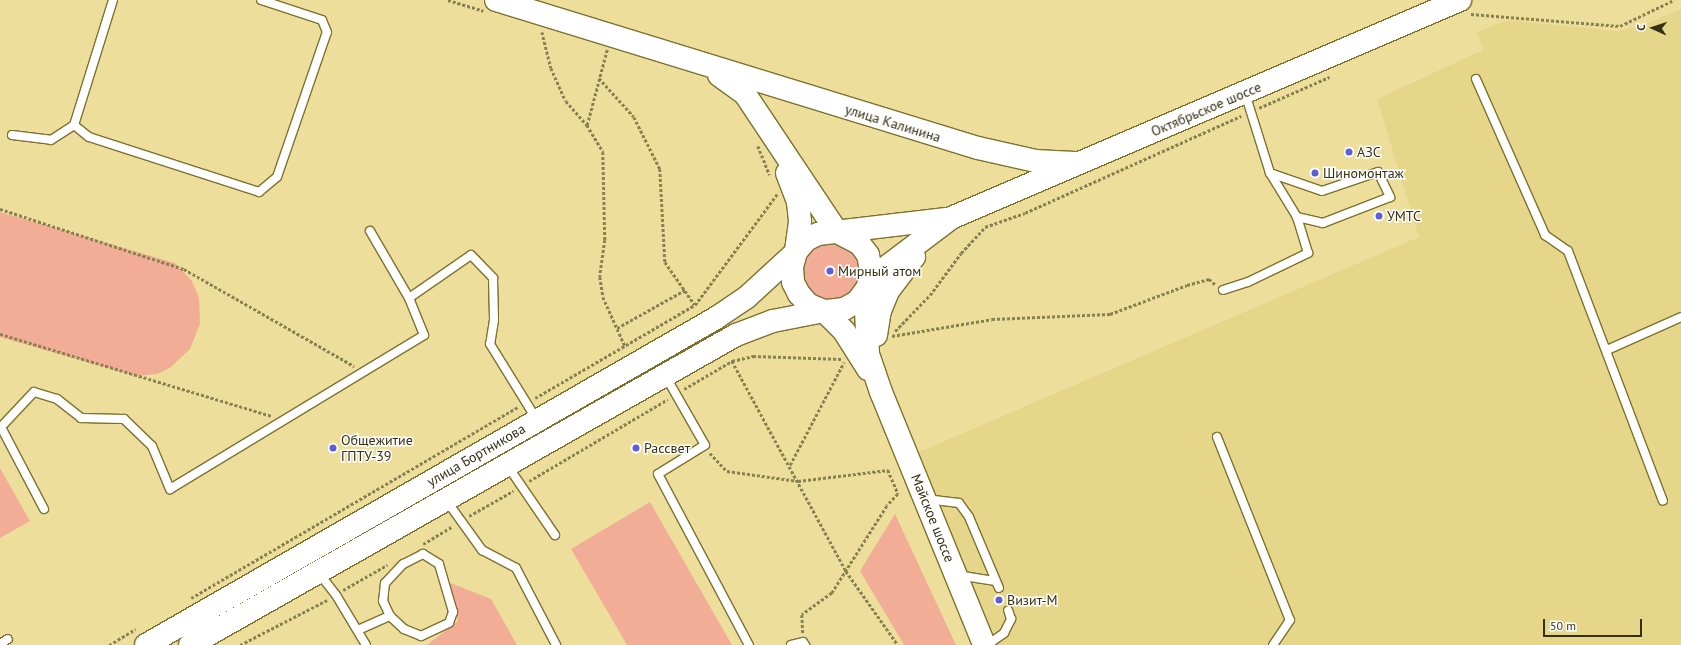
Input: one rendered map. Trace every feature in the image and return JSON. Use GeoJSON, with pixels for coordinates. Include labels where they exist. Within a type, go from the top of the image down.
{"type":"FeatureCollection","features":[{"type":"Feature","properties":{"kind":"main road","name":"Октябрьское шоссе"},"geometry":{"type":"LineString","coordinates":[[868,287],[881,271],[951,218],[1460,0]]}},
{"type":"Feature","properties":{"kind":"main road","name":"улица Калинина"},"geometry":{"type":"LineString","coordinates":[[493,7],[709,67],[978,148],[1035,161],[1080,163]]}},
{"type":"Feature","properties":{"kind":"main road","name":"улица Калинина"},"geometry":{"type":"LineString","coordinates":[[709,67],[745,94],[764,139],[798,202],[800,222],[796,252]]}},
{"type":"Feature","properties":{"kind":"main road","name":"улица Калинина"},"geometry":{"type":"LineString","coordinates":[[764,139],[837,232]]}},
{"type":"Feature","properties":{"kind":"main road","name":"Октябрьское шоссе"},"geometry":{"type":"LineString","coordinates":[[837,232],[951,218]]}},
{"type":"Feature","properties":{"kind":"main road","name":"Майское шоссе"},"geometry":{"type":"LineString","coordinates":[[881,392],[875,370],[876,332],[888,291],[908,262],[951,218]]}},
{"type":"Feature","properties":{"kind":"main road"},"geometry":{"type":"LineString","coordinates":[[837,232],[859,243],[868,256],[871,270],[868,287],[858,300],[844,309],[824,311],[809,305],[799,294],[793,282],[792,267],[796,252],[806,240],[818,234],[837,232]]}},
{"type":"Feature","properties":{"kind":"main road","name":"улица Бортникова"},"geometry":{"type":"LineString","coordinates":[[152,638],[532,412],[716,318],[746,298],[796,252]]}},
{"type":"Feature","properties":{"kind":"main road","name":"Майское шоссе"},"geometry":{"type":"LineString","coordinates":[[868,287],[866,310],[868,354],[881,392],[985,645]]}},
{"type":"Feature","properties":{"kind":"main road","name":"улица Бортникова"},"geometry":{"type":"LineString","coordinates":[[190,645],[736,335],[773,321],[824,311]]}},
{"type":"Feature","properties":{"kind":"main road","name":"Майское шоссе"},"geometry":{"type":"LineString","coordinates":[[824,311],[844,331],[881,392]]}},
{"type":"Feature","properties":{"kind":"lane"},"geometry":{"type":"LineString","coordinates":[[12,136],[51,140],[74,124],[113,0]]}},
{"type":"Feature","properties":{"kind":"lane"},"geometry":{"type":"LineString","coordinates":[[74,124],[90,137],[259,192],[277,177],[327,32],[322,20],[261,0]]}},
{"type":"Feature","properties":{"kind":"lane"},"geometry":{"type":"LineString","coordinates":[[1476,78],[1545,235],[1568,251],[1607,350],[1663,501]]}},
{"type":"Feature","properties":{"kind":"lane"},"geometry":{"type":"LineString","coordinates":[[1223,290],[1248,282],[1308,253],[1297,217],[1270,173],[1244,92]]}},
{"type":"Feature","properties":{"kind":"lane"},"geometry":{"type":"LineString","coordinates":[[1270,173],[1322,191],[1378,172],[1390,197],[1323,223],[1297,217]]}},
{"type":"Feature","properties":{"kind":"lane"},"geometry":{"type":"LineString","coordinates":[[44,509],[1,427],[34,392],[57,399],[81,418],[124,420],[152,446],[170,489],[362,371],[424,335],[409,298],[370,231]]}},
{"type":"Feature","properties":{"kind":"lane"},"geometry":{"type":"LineString","coordinates":[[409,298],[471,256],[493,278],[494,320],[490,344],[532,412]]}},
{"type":"Feature","properties":{"kind":"lane"},"geometry":{"type":"LineString","coordinates":[[1607,350],[1681,317]]}},
{"type":"Feature","properties":{"kind":"lane"},"geometry":{"type":"LineString","coordinates":[[665,375],[705,446],[658,474],[749,645]]}},
{"type":"Feature","properties":{"kind":"lane"},"geometry":{"type":"LineString","coordinates":[[1217,437],[1290,620],[1273,645]]}},
{"type":"Feature","properties":{"kind":"lane"},"geometry":{"type":"LineString","coordinates":[[507,465],[555,536]]}},
{"type":"Feature","properties":{"kind":"lane"},"geometry":{"type":"LineString","coordinates":[[925,499],[958,503],[969,517],[998,585],[956,575]]}},
{"type":"Feature","properties":{"kind":"lane"},"geometry":{"type":"LineString","coordinates":[[446,500],[482,550],[516,568],[556,645]]}},
{"type":"Feature","properties":{"kind":"lane"},"geometry":{"type":"LineString","coordinates":[[424,554],[439,564],[453,612],[449,623],[421,636],[404,629],[390,616],[383,601],[385,583],[403,564],[424,554]]}},
{"type":"Feature","properties":{"kind":"lane"},"geometry":{"type":"LineString","coordinates":[[318,572],[336,595],[366,645]]}},
{"type":"Feature","properties":{"kind":"lane"},"geometry":{"type":"LineString","coordinates":[[985,645],[1004,633],[1011,619],[1008,610]]}},
{"type":"Feature","properties":{"kind":"lane"},"geometry":{"type":"LineString","coordinates":[[358,630],[390,616]]}},
{"type":"Feature","properties":{"kind":"lane"},"geometry":{"type":"LineString","coordinates":[[0,644],[8,639]]}},
{"type":"Feature","properties":{"kind":"lane"},"geometry":{"type":"LineString","coordinates":[[791,645],[804,644]]}},
{"type":"Feature","properties":{"kind":"path"},"geometry":{"type":"LineString","coordinates":[[448,0],[493,7]]}},
{"type":"Feature","properties":{"kind":"path"},"geometry":{"type":"LineString","coordinates":[[548,31],[541,29],[551,68],[566,101],[587,125],[603,152],[605,240],[600,277],[603,297],[625,346]]}},
{"type":"Feature","properties":{"kind":"path"},"geometry":{"type":"LineString","coordinates":[[599,47],[614,52]]}},
{"type":"Feature","properties":{"kind":"path"},"geometry":{"type":"LineString","coordinates":[[587,125],[607,50]]}},
{"type":"Feature","properties":{"kind":"path"},"geometry":{"type":"LineString","coordinates":[[600,78],[634,117],[660,169],[665,262],[695,305]]}},
{"type":"Feature","properties":{"kind":"path"},"geometry":{"type":"LineString","coordinates":[[764,139],[772,180]]}},
{"type":"Feature","properties":{"kind":"path"},"geometry":{"type":"LineString","coordinates":[[184,601],[532,412],[625,346],[695,305],[777,193],[774,187]]}},
{"type":"Feature","properties":{"kind":"path"},"geometry":{"type":"LineString","coordinates":[[0,209],[184,269],[362,371]]}},
{"type":"Feature","properties":{"kind":"path"},"geometry":{"type":"LineString","coordinates":[[889,337],[992,319],[1110,314],[1187,285],[1209,279],[1223,290]]}},
{"type":"Feature","properties":{"kind":"path"},"geometry":{"type":"LineString","coordinates":[[617,328],[685,290]]}},
{"type":"Feature","properties":{"kind":"path"},"geometry":{"type":"LineString","coordinates":[[0,334],[283,420]]}},
{"type":"Feature","properties":{"kind":"path"},"geometry":{"type":"LineString","coordinates":[[416,548],[732,361],[753,356],[845,359],[790,465]]}},
{"type":"Feature","properties":{"kind":"path"},"geometry":{"type":"LineString","coordinates":[[732,361],[790,465],[846,571],[898,645]]}},
{"type":"Feature","properties":{"kind":"path"},"geometry":{"type":"LineString","coordinates":[[705,446],[711,456],[727,471],[798,481],[888,470],[898,494],[887,506],[832,593],[802,615],[804,644]]}},
{"type":"Feature","properties":{"kind":"path"},"geometry":{"type":"LineString","coordinates":[[240,645],[336,595],[389,563]]}},
{"type":"Feature","properties":{"kind":"path"},"geometry":{"type":"LineString","coordinates":[[109,645],[152,638]]}},
{"type":"Feature","properties":{"kind":"shaded area"},"geometry":{"type":"Polygon","coordinates":[[[1681,9],[1681,645],[994,645],[912,455],[1419,237],[1377,99],[1483,50],[1477,32],[1507,20],[1617,31],[1648,23],[1681,9]]]}},
{"type":"Feature","properties":{"kind":"shaded area"},"geometry":{"type":"Polygon","coordinates":[[[0,212],[175,263],[192,281],[199,298],[200,324],[190,349],[170,368],[157,374],[136,376],[0,337],[0,212]]]}},
{"type":"Feature","properties":{"kind":"shaded area"},"geometry":{"type":"Polygon","coordinates":[[[832,243],[848,248],[856,256],[861,272],[856,288],[848,296],[832,301],[816,296],[808,288],[803,272],[808,256],[816,248],[832,243]]]}},
{"type":"Feature","properties":{"kind":"shaded area"},"geometry":{"type":"Polygon","coordinates":[[[0,468],[30,521],[0,538],[0,468]]]}},
{"type":"Feature","properties":{"kind":"shaded area"},"geometry":{"type":"Polygon","coordinates":[[[650,502],[732,645],[627,645],[571,549],[650,502]]]}},
{"type":"Feature","properties":{"kind":"shaded area"},"geometry":{"type":"Polygon","coordinates":[[[895,514],[956,645],[904,645],[860,571],[895,514]]]}},
{"type":"Feature","properties":{"kind":"shaded area"},"geometry":{"type":"Polygon","coordinates":[[[448,582],[491,599],[517,645],[427,645],[458,621],[448,582]]]}},
{"type":"Feature","properties":{"kind":"place","name":"АЗС"},"geometry":{"type":"Point","coordinates":[1349,152]}},
{"type":"Feature","properties":{"kind":"place","name":"Шиномонтаж"},"geometry":{"type":"Point","coordinates":[1315,173]}},
{"type":"Feature","properties":{"kind":"place","name":"УМТС"},"geometry":{"type":"Point","coordinates":[1379,216]}},
{"type":"Feature","properties":{"kind":"place","name":"Мирный атом"},"geometry":{"type":"Point","coordinates":[830,271]}},
{"type":"Feature","properties":{"kind":"place","name":"Общежитие ГПТУ-39"},"geometry":{"type":"Point","coordinates":[333,448]}},
{"type":"Feature","properties":{"kind":"place","name":"Рассвет"},"geometry":{"type":"Point","coordinates":[636,448]}},
{"type":"Feature","properties":{"kind":"place","name":"Визит-М"},"geometry":{"type":"Point","coordinates":[999,600]}}]}
